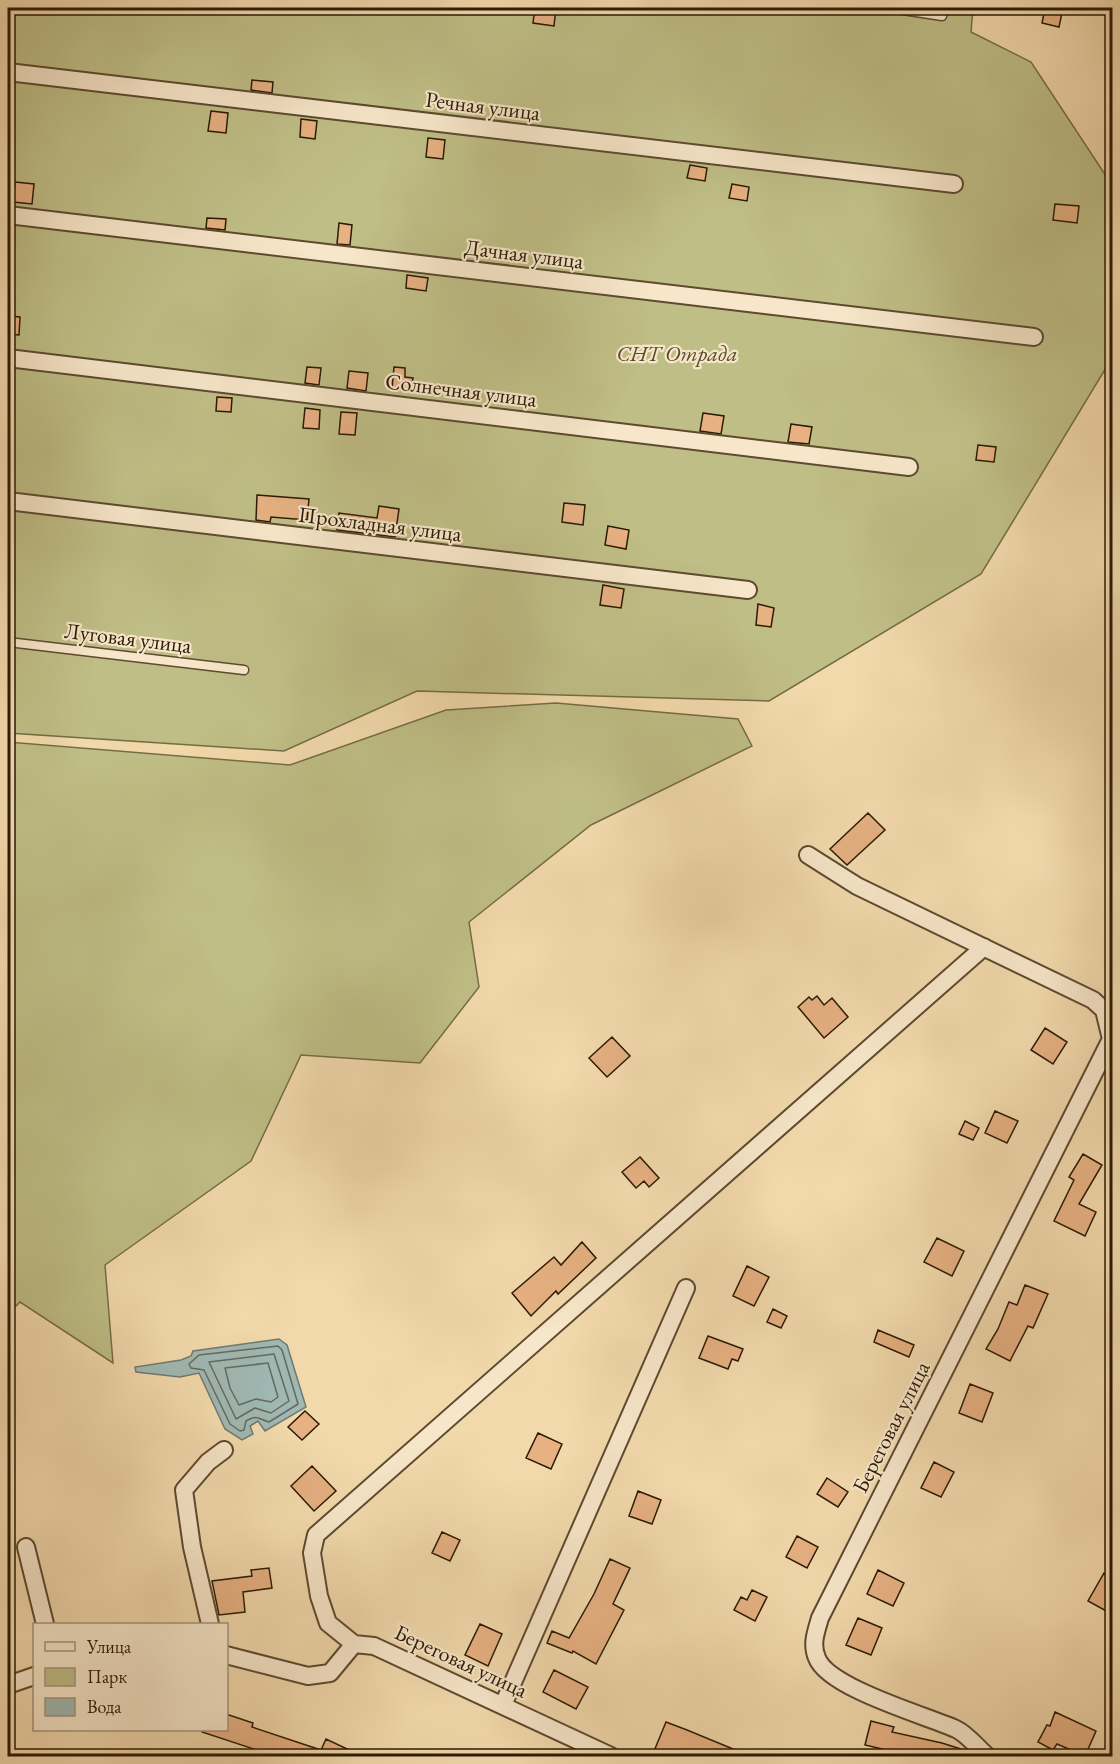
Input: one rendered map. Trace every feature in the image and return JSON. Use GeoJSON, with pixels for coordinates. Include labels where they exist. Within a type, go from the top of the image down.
{"type":"FeatureCollection","features":[{"type":"Feature","properties":{"kind":"street","name":"Речная улица"},"geometry":{"type":"LineString","coordinates":[[8,72],[954,184]]}},
{"type":"Feature","properties":{"kind":"street","name":"Дачная улица"},"geometry":{"type":"LineString","coordinates":[[8,215],[1034,337]]}},
{"type":"Feature","properties":{"kind":"street","name":"Солнечная улица"},"geometry":{"type":"LineString","coordinates":[[8,358],[909,467]]}},
{"type":"Feature","properties":{"kind":"street","name":"Прохладная улица"},"geometry":{"type":"LineString","coordinates":[[8,501],[748,590]]}},
{"type":"Feature","properties":{"kind":"street"},"geometry":{"type":"LineString","coordinates":[[808,855],[857,886],[1093,1000],[1104,1010],[1112,1038]]}},
{"type":"Feature","properties":{"kind":"street"},"geometry":{"type":"LineString","coordinates":[[228,1656],[308,1676],[330,1673],[354,1644],[328,1623],[312,1553],[316,1535],[984,947]]}},
{"type":"Feature","properties":{"kind":"street","name":"Береговая улица"},"geometry":{"type":"LineString","coordinates":[[987,1756],[958,1730],[906,1712],[833,1676],[818,1661],[813,1642],[820,1618],[1112,1038]]}},
{"type":"Feature","properties":{"kind":"street"},"geometry":{"type":"LineString","coordinates":[[503,1705],[686,1288]]}},
{"type":"Feature","properties":{"kind":"street"},"geometry":{"type":"LineString","coordinates":[[210,1623],[192,1547],[184,1490],[208,1462],[224,1450]]}},
{"type":"Feature","properties":{"kind":"street"},"geometry":{"type":"LineString","coordinates":[[26,1547],[45,1623]]}},
{"type":"Feature","properties":{"kind":"street","name":"Береговая улица"},"geometry":{"type":"LineString","coordinates":[[354,1644],[374,1646],[611,1756]]}},
{"type":"Feature","properties":{"kind":"street"},"geometry":{"type":"LineString","coordinates":[[8,1685],[33,1676]]}},
{"type":"Feature","properties":{"kind":"lane"},"geometry":{"type":"LineString","coordinates":[[890,8],[942,16]]}},
{"type":"Feature","properties":{"kind":"lane","name":"Луговая улица"},"geometry":{"type":"LineString","coordinates":[[8,642],[244,670]]}},
{"type":"Feature","properties":{"kind":"green space","name":"СНТ Отрада"},"geometry":{"type":"Polygon","coordinates":[[[8,8],[973,8],[971,32],[1031,62],[1112,185],[1112,358],[981,574],[769,701],[417,691],[284,751],[8,733],[8,8]]]}},
{"type":"Feature","properties":{"kind":"green space"},"geometry":{"type":"Polygon","coordinates":[[[556,703],[738,719],[752,746],[591,825],[469,922],[479,987],[420,1063],[301,1055],[251,1161],[105,1265],[113,1363],[20,1302],[8,1314],[8,742],[290,765],[446,710],[556,703]]]}},
{"type":"Feature","properties":{"kind":"water"},"geometry":{"type":"Polygon","coordinates":[[[279,1339],[287,1345],[306,1407],[265,1431],[258,1421],[250,1426],[253,1434],[242,1440],[225,1429],[199,1373],[180,1377],[136,1372],[135,1367],[181,1360],[191,1356],[193,1351],[279,1339]]]}},
{"type":"Feature","properties":{"kind":"building"},"geometry":{"type":"Polygon","coordinates":[[[535,8],[556,8],[554,26],[533,23],[535,8]]]}},
{"type":"Feature","properties":{"kind":"building"},"geometry":{"type":"Polygon","coordinates":[[[1045,8],[1063,8],[1059,27],[1042,23],[1045,8]]]}},
{"type":"Feature","properties":{"kind":"building"},"geometry":{"type":"Polygon","coordinates":[[[252,80],[273,82],[272,93],[251,90],[252,80]]]}},
{"type":"Feature","properties":{"kind":"building"},"geometry":{"type":"Polygon","coordinates":[[[211,111],[228,113],[226,133],[208,131],[211,111]]]}},
{"type":"Feature","properties":{"kind":"building"},"geometry":{"type":"Polygon","coordinates":[[[301,119],[317,121],[315,139],[300,137],[301,119]]]}},
{"type":"Feature","properties":{"kind":"building"},"geometry":{"type":"Polygon","coordinates":[[[428,138],[445,140],[443,159],[426,157],[428,138]]]}},
{"type":"Feature","properties":{"kind":"building"},"geometry":{"type":"Polygon","coordinates":[[[690,165],[707,168],[705,181],[687,178],[690,165]]]}},
{"type":"Feature","properties":{"kind":"building"},"geometry":{"type":"Polygon","coordinates":[[[15,182],[34,184],[32,204],[13,202],[15,182]]]}},
{"type":"Feature","properties":{"kind":"building"},"geometry":{"type":"Polygon","coordinates":[[[732,184],[749,187],[747,201],[729,198],[732,184]]]}},
{"type":"Feature","properties":{"kind":"building"},"geometry":{"type":"Polygon","coordinates":[[[1055,204],[1079,206],[1077,223],[1053,220],[1055,204]]]}},
{"type":"Feature","properties":{"kind":"building"},"geometry":{"type":"Polygon","coordinates":[[[207,218],[226,219],[225,230],[206,228],[207,218]]]}},
{"type":"Feature","properties":{"kind":"building"},"geometry":{"type":"Polygon","coordinates":[[[339,223],[352,225],[350,245],[337,244],[339,223]]]}},
{"type":"Feature","properties":{"kind":"building"},"geometry":{"type":"Polygon","coordinates":[[[407,275],[428,278],[426,291],[406,288],[407,275]]]}},
{"type":"Feature","properties":{"kind":"building"},"geometry":{"type":"Polygon","coordinates":[[[8,316],[20,317],[19,335],[8,334],[8,316]]]}},
{"type":"Feature","properties":{"kind":"building"},"geometry":{"type":"Polygon","coordinates":[[[307,367],[321,368],[319,385],[305,383],[307,367]]]}},
{"type":"Feature","properties":{"kind":"building"},"geometry":{"type":"Polygon","coordinates":[[[394,367],[405,368],[405,377],[413,378],[411,391],[392,389],[394,367]]]}},
{"type":"Feature","properties":{"kind":"building"},"geometry":{"type":"Polygon","coordinates":[[[349,371],[368,373],[366,391],[347,388],[349,371]]]}},
{"type":"Feature","properties":{"kind":"building"},"geometry":{"type":"Polygon","coordinates":[[[217,397],[232,398],[231,412],[216,411],[217,397]]]}},
{"type":"Feature","properties":{"kind":"building"},"geometry":{"type":"Polygon","coordinates":[[[305,408],[320,410],[319,429],[303,428],[305,408]]]}},
{"type":"Feature","properties":{"kind":"building"},"geometry":{"type":"Polygon","coordinates":[[[341,412],[357,413],[355,435],[339,434],[341,412]]]}},
{"type":"Feature","properties":{"kind":"building"},"geometry":{"type":"Polygon","coordinates":[[[703,413],[724,416],[721,434],[700,431],[703,413]]]}},
{"type":"Feature","properties":{"kind":"building"},"geometry":{"type":"Polygon","coordinates":[[[791,424],[812,427],[809,444],[788,442],[791,424]]]}},
{"type":"Feature","properties":{"kind":"building"},"geometry":{"type":"Polygon","coordinates":[[[978,445],[996,447],[994,462],[976,460],[978,445]]]}},
{"type":"Feature","properties":{"kind":"building"},"geometry":{"type":"Polygon","coordinates":[[[257,495],[309,499],[307,520],[271,517],[270,522],[256,520],[257,495]]]}},
{"type":"Feature","properties":{"kind":"building"},"geometry":{"type":"Polygon","coordinates":[[[564,503],[585,505],[583,525],[562,522],[564,503]]]}},
{"type":"Feature","properties":{"kind":"building"},"geometry":{"type":"Polygon","coordinates":[[[379,506],[399,509],[395,537],[337,530],[339,513],[377,518],[379,506]]]}},
{"type":"Feature","properties":{"kind":"building"},"geometry":{"type":"Polygon","coordinates":[[[608,526],[629,530],[626,549],[605,545],[608,526]]]}},
{"type":"Feature","properties":{"kind":"building"},"geometry":{"type":"Polygon","coordinates":[[[603,585],[624,589],[621,608],[600,605],[603,585]]]}},
{"type":"Feature","properties":{"kind":"building"},"geometry":{"type":"Polygon","coordinates":[[[758,604],[774,608],[771,627],[756,625],[758,604]]]}},
{"type":"Feature","properties":{"kind":"building"},"geometry":{"type":"Polygon","coordinates":[[[868,813],[885,830],[847,865],[830,849],[868,813]]]}},
{"type":"Feature","properties":{"kind":"building"},"geometry":{"type":"Polygon","coordinates":[[[817,996],[824,1005],[832,998],[848,1017],[824,1038],[798,1007],[809,997],[812,1000],[817,996]]]}},
{"type":"Feature","properties":{"kind":"building"},"geometry":{"type":"Polygon","coordinates":[[[1045,1028],[1067,1042],[1053,1064],[1031,1050],[1045,1028]]]}},
{"type":"Feature","properties":{"kind":"building"},"geometry":{"type":"Polygon","coordinates":[[[612,1037],[630,1056],[607,1077],[589,1058],[612,1037]]]}},
{"type":"Feature","properties":{"kind":"building"},"geometry":{"type":"Polygon","coordinates":[[[995,1111],[1018,1121],[1007,1143],[985,1133],[995,1111]]]}},
{"type":"Feature","properties":{"kind":"building"},"geometry":{"type":"Polygon","coordinates":[[[965,1121],[979,1128],[973,1140],[959,1134],[965,1121]]]}},
{"type":"Feature","properties":{"kind":"building"},"geometry":{"type":"Polygon","coordinates":[[[1083,1154],[1102,1165],[1079,1204],[1096,1212],[1085,1236],[1054,1221],[1074,1180],[1069,1177],[1083,1154]]]}},
{"type":"Feature","properties":{"kind":"building"},"geometry":{"type":"Polygon","coordinates":[[[640,1157],[659,1178],[649,1187],[644,1181],[636,1188],[622,1172],[640,1157]]]}},
{"type":"Feature","properties":{"kind":"building"},"geometry":{"type":"Polygon","coordinates":[[[937,1238],[964,1251],[952,1276],[924,1262],[937,1238]]]}},
{"type":"Feature","properties":{"kind":"building"},"geometry":{"type":"Polygon","coordinates":[[[582,1242],[596,1258],[558,1294],[556,1291],[531,1316],[512,1293],[554,1257],[561,1265],[582,1242]]]}},
{"type":"Feature","properties":{"kind":"building"},"geometry":{"type":"Polygon","coordinates":[[[747,1266],[769,1277],[754,1306],[733,1296],[747,1266]]]}},
{"type":"Feature","properties":{"kind":"building"},"geometry":{"type":"Polygon","coordinates":[[[1025,1285],[1048,1294],[1033,1328],[1028,1326],[1010,1361],[986,1349],[998,1329],[1009,1302],[1017,1305],[1025,1285]]]}},
{"type":"Feature","properties":{"kind":"building"},"geometry":{"type":"Polygon","coordinates":[[[773,1309],[787,1316],[781,1328],[767,1322],[773,1309]]]}},
{"type":"Feature","properties":{"kind":"building"},"geometry":{"type":"Polygon","coordinates":[[[878,1330],[914,1345],[909,1357],[874,1342],[878,1330]]]}},
{"type":"Feature","properties":{"kind":"building"},"geometry":{"type":"Polygon","coordinates":[[[708,1336],[743,1349],[738,1361],[732,1359],[728,1369],[699,1358],[708,1336]]]}},
{"type":"Feature","properties":{"kind":"building"},"geometry":{"type":"Polygon","coordinates":[[[970,1384],[993,1393],[982,1422],[959,1413],[970,1384]]]}},
{"type":"Feature","properties":{"kind":"building"},"geometry":{"type":"Polygon","coordinates":[[[305,1411],[319,1424],[302,1440],[288,1427],[305,1411]]]}},
{"type":"Feature","properties":{"kind":"building"},"geometry":{"type":"Polygon","coordinates":[[[538,1433],[562,1444],[551,1469],[526,1458],[538,1433]]]}},
{"type":"Feature","properties":{"kind":"building"},"geometry":{"type":"Polygon","coordinates":[[[934,1462],[954,1472],[941,1497],[921,1488],[934,1462]]]}},
{"type":"Feature","properties":{"kind":"building"},"geometry":{"type":"Polygon","coordinates":[[[312,1466],[336,1491],[314,1511],[291,1486],[312,1466]]]}},
{"type":"Feature","properties":{"kind":"building"},"geometry":{"type":"Polygon","coordinates":[[[827,1478],[848,1492],[838,1507],[817,1494],[827,1478]]]}},
{"type":"Feature","properties":{"kind":"building"},"geometry":{"type":"Polygon","coordinates":[[[638,1491],[661,1500],[652,1524],[629,1516],[638,1491]]]}},
{"type":"Feature","properties":{"kind":"building"},"geometry":{"type":"Polygon","coordinates":[[[442,1532],[460,1540],[450,1561],[432,1553],[442,1532]]]}},
{"type":"Feature","properties":{"kind":"building"},"geometry":{"type":"Polygon","coordinates":[[[797,1536],[818,1547],[807,1568],[786,1557],[797,1536]]]}},
{"type":"Feature","properties":{"kind":"building"},"geometry":{"type":"Polygon","coordinates":[[[610,1559],[630,1568],[613,1604],[624,1610],[596,1664],[573,1651],[572,1653],[547,1643],[552,1631],[569,1638],[594,1594],[610,1559]]]}},
{"type":"Feature","properties":{"kind":"building"},"geometry":{"type":"Polygon","coordinates":[[[269,1568],[272,1588],[243,1592],[245,1612],[219,1615],[212,1581],[252,1576],[251,1570],[269,1568]]]}},
{"type":"Feature","properties":{"kind":"building"},"geometry":{"type":"Polygon","coordinates":[[[878,1570],[904,1583],[893,1606],[867,1594],[878,1570]]]}},
{"type":"Feature","properties":{"kind":"building"},"geometry":{"type":"Polygon","coordinates":[[[1104,1573],[1113,1578],[1113,1605],[1108,1612],[1088,1601],[1104,1573]]]}},
{"type":"Feature","properties":{"kind":"building"},"geometry":{"type":"Polygon","coordinates":[[[752,1590],[767,1597],[755,1621],[734,1610],[741,1597],[747,1600],[752,1590]]]}},
{"type":"Feature","properties":{"kind":"building"},"geometry":{"type":"Polygon","coordinates":[[[858,1618],[882,1628],[871,1655],[846,1645],[858,1618]]]}},
{"type":"Feature","properties":{"kind":"building"},"geometry":{"type":"Polygon","coordinates":[[[480,1624],[502,1634],[488,1666],[465,1655],[480,1624]]]}},
{"type":"Feature","properties":{"kind":"building"},"geometry":{"type":"Polygon","coordinates":[[[554,1670],[588,1687],[576,1709],[543,1692],[554,1670]]]}},
{"type":"Feature","properties":{"kind":"building"},"geometry":{"type":"Polygon","coordinates":[[[1055,1712],[1096,1731],[1085,1756],[1057,1744],[1053,1750],[1038,1742],[1047,1725],[1050,1726],[1055,1712]]]}},
{"type":"Feature","properties":{"kind":"building"},"geometry":{"type":"Polygon","coordinates":[[[228,1715],[253,1723],[252,1727],[321,1750],[326,1739],[362,1756],[262,1756],[263,1752],[202,1732],[228,1731],[228,1715]]]}},
{"type":"Feature","properties":{"kind":"building"},"geometry":{"type":"Polygon","coordinates":[[[871,1721],[894,1727],[892,1732],[942,1743],[967,1751],[972,1756],[912,1756],[865,1745],[871,1721]]]}},
{"type":"Feature","properties":{"kind":"building"},"geometry":{"type":"Polygon","coordinates":[[[666,1722],[687,1730],[750,1756],[652,1756],[666,1722]]]}}]}
